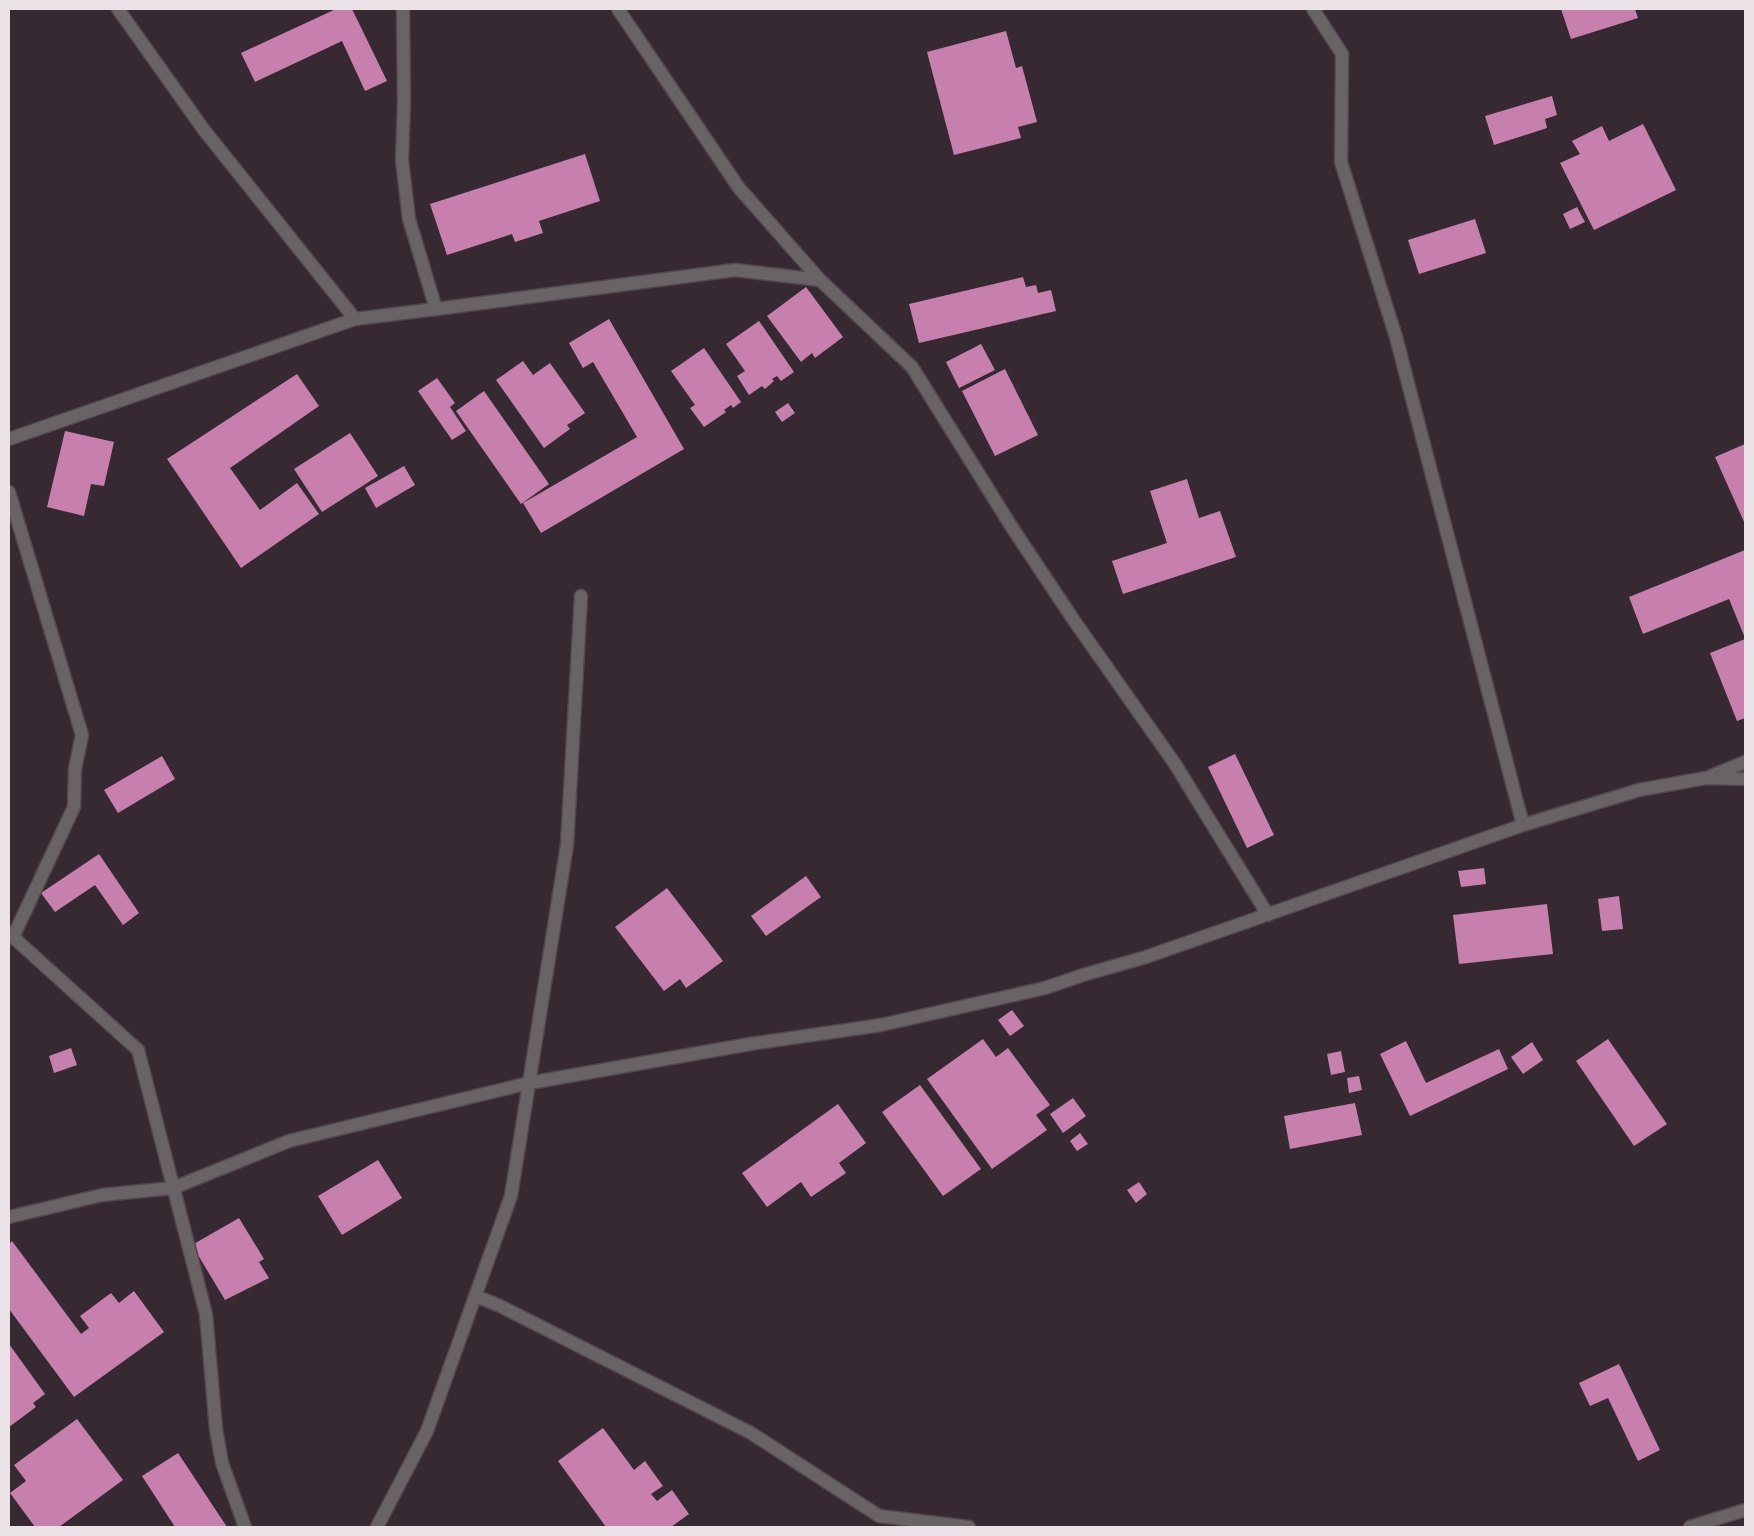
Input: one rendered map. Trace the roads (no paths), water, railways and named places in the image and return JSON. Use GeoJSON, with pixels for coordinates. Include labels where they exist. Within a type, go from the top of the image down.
{"type":"FeatureCollection","features":[{"type":"Feature","properties":{"kind":"street"},"geometry":{"type":"LineString","coordinates":[[118,9],[204,130],[355,319]]}},
{"type":"Feature","properties":{"kind":"street"},"geometry":{"type":"LineString","coordinates":[[403,9],[404,103],[402,160],[410,219],[436,309]]}},
{"type":"Feature","properties":{"kind":"street"},"geometry":{"type":"LineString","coordinates":[[618,9],[739,188],[820,280],[912,367],[1018,537],[1176,764],[1268,915]]}},
{"type":"Feature","properties":{"kind":"street"},"geometry":{"type":"LineString","coordinates":[[1313,9],[1342,54],[1341,162],[1396,337],[1523,825]]}},
{"type":"Feature","properties":{"kind":"street"},"geometry":{"type":"LineString","coordinates":[[9,439],[355,319],[735,270],[820,280]]}},
{"type":"Feature","properties":{"kind":"street"},"geometry":{"type":"LineString","coordinates":[[9,492],[82,735],[75,769],[74,807],[13,937],[138,1050],[206,1314],[216,1429],[222,1463],[245,1527]]}},
{"type":"Feature","properties":{"kind":"street"},"geometry":{"type":"LineString","coordinates":[[377,1527],[427,1431],[511,1196],[567,845],[581,596]]}},
{"type":"Feature","properties":{"kind":"street"},"geometry":{"type":"LineString","coordinates":[[1706,778],[1745,762]]}},
{"type":"Feature","properties":{"kind":"street"},"geometry":{"type":"LineString","coordinates":[[9,1217],[102,1195],[173,1188],[289,1141],[529,1083],[750,1044],[881,1025],[1036,990],[1146,957],[1523,825],[1638,790],[1706,778],[1745,779]]}},
{"type":"Feature","properties":{"kind":"street"},"geometry":{"type":"LineString","coordinates":[[475,1296],[498,1305],[751,1433],[879,1516],[969,1527]]}},
{"type":"Feature","properties":{"kind":"street"},"geometry":{"type":"LineString","coordinates":[[1690,1527],[1745,1510]]}}]}
